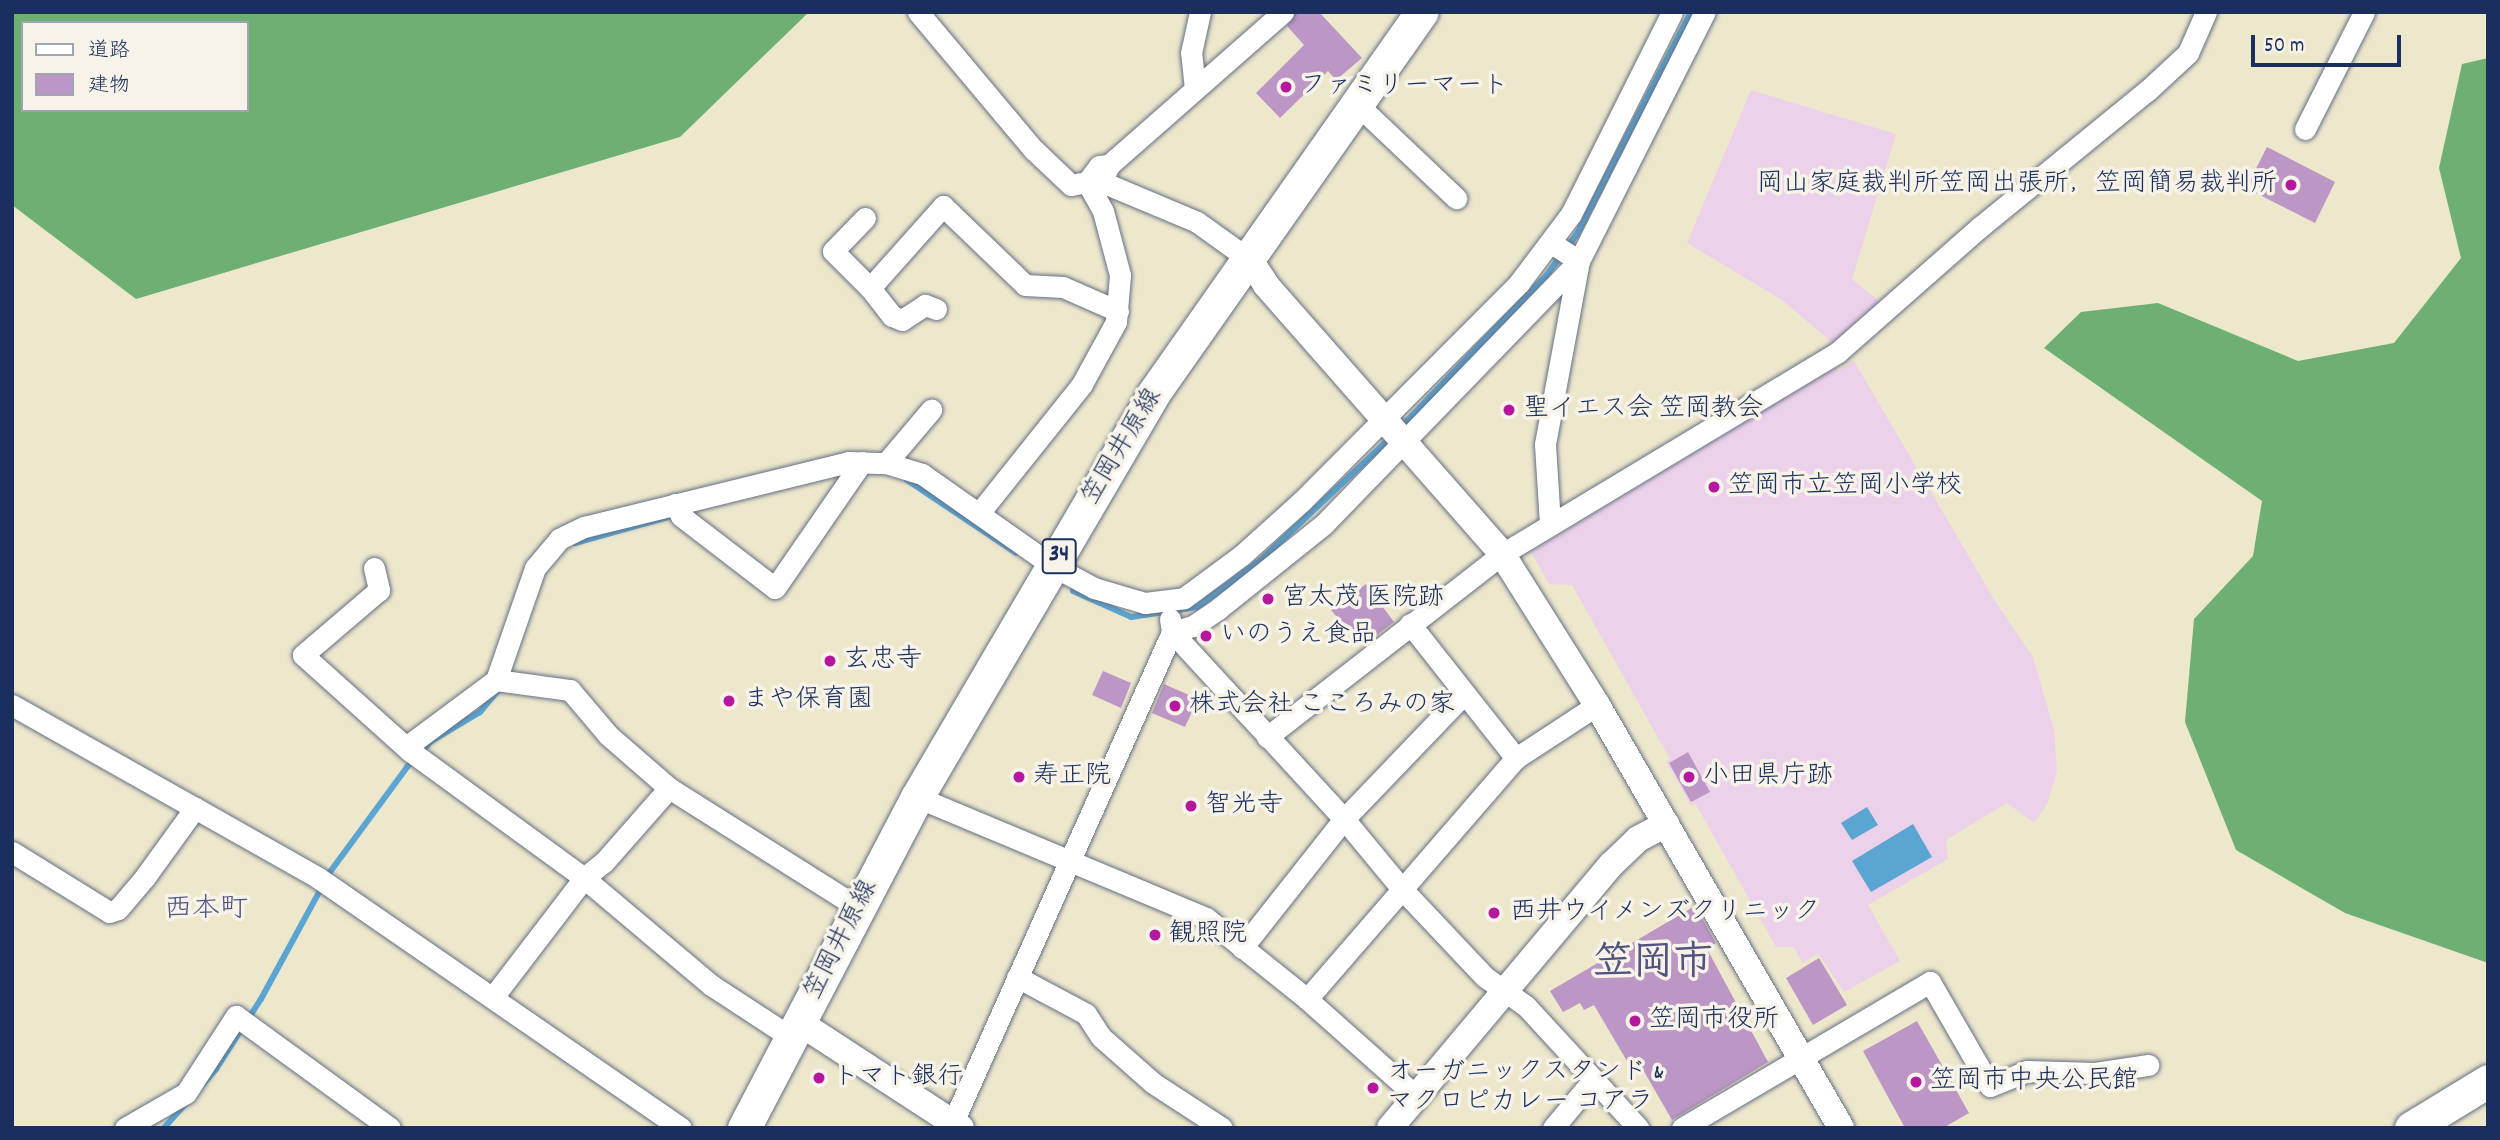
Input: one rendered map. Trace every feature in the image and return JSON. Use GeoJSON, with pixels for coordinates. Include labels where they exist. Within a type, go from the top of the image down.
{"type":"FeatureCollection","features":[{"type":"Feature","properties":{"kind":"main road","name":"笠岡井原線"},"geometry":{"type":"LineString","coordinates":[[744,1128],[917,797],[1153,394],[1250,260],[1420,12]]}},
{"type":"Feature","properties":{"kind":"main road"},"geometry":{"type":"LineString","coordinates":[[2411,1128],[2488,1081]]}},
{"type":"Feature","properties":{"kind":"street"},"geometry":{"type":"LineString","coordinates":[[918,12],[1034,150],[1071,185],[1097,180],[1283,12]]}},
{"type":"Feature","properties":{"kind":"street"},"geometry":{"type":"LineString","coordinates":[[1195,89],[1191,53],[1200,12]]}},
{"type":"Feature","properties":{"kind":"street"},"geometry":{"type":"LineString","coordinates":[[1666,56],[1672,12]]}},
{"type":"Feature","properties":{"kind":"street"},"geometry":{"type":"LineString","coordinates":[[413,753],[502,681],[535,568],[559,539],[584,527],[677,509],[830,464],[855,472],[886,463],[922,474],[980,512],[1053,566],[1119,597],[1193,626],[1250,566],[1313,512],[1396,429],[1483,341],[1564,252],[1620,150],[1666,56],[1705,12]]}},
{"type":"Feature","properties":{"kind":"street"},"geometry":{"type":"LineString","coordinates":[[1267,737],[1502,554],[1838,352],[1980,228],[2147,91],[2188,53],[2206,12]]}},
{"type":"Feature","properties":{"kind":"street"},"geometry":{"type":"LineString","coordinates":[[2305,129],[2364,12]]}},
{"type":"Feature","properties":{"kind":"street"},"geometry":{"type":"LineString","coordinates":[[1357,104],[1456,198]]}},
{"type":"Feature","properties":{"kind":"street"},"geometry":{"type":"LineString","coordinates":[[374,568],[379,590],[303,655],[413,753],[584,878],[711,985],[796,1030],[957,1125],[1170,616],[1184,598],[1250,566],[1313,512],[1483,341],[1564,252],[1620,150]]}},
{"type":"Feature","properties":{"kind":"street"},"geometry":{"type":"LineString","coordinates":[[1097,180],[1196,222],[1250,260],[1266,285],[1396,429],[1502,554],[1597,705],[1842,1128]]}},
{"type":"Feature","properties":{"kind":"street"},"geometry":{"type":"LineString","coordinates":[[980,512],[1082,384],[1110,339],[1118,312],[1120,275],[1097,180]]}},
{"type":"Feature","properties":{"kind":"street"},"geometry":{"type":"LineString","coordinates":[[870,288],[943,206],[1026,285],[1063,287],[1118,312]]}},
{"type":"Feature","properties":{"kind":"street"},"geometry":{"type":"LineString","coordinates":[[865,218],[833,251],[870,288],[892,316],[902,320],[925,305],[936,309]]}},
{"type":"Feature","properties":{"kind":"street"},"geometry":{"type":"LineString","coordinates":[[1550,524],[1545,444],[1564,252]]}},
{"type":"Feature","properties":{"kind":"street"},"geometry":{"type":"LineString","coordinates":[[886,463],[931,410]]}},
{"type":"Feature","properties":{"kind":"street"},"geometry":{"type":"LineString","coordinates":[[677,509],[775,588],[855,472]]}},
{"type":"Feature","properties":{"kind":"street"},"geometry":{"type":"LineString","coordinates":[[1170,616],[1267,737],[1344,819],[1401,888],[1504,992],[1526,1006],[1638,1128]]}},
{"type":"Feature","properties":{"kind":"street"},"geometry":{"type":"LineString","coordinates":[[1410,624],[1516,758]]}},
{"type":"Feature","properties":{"kind":"street"},"geometry":{"type":"LineString","coordinates":[[502,681],[570,690],[608,735],[669,788],[857,908]]}},
{"type":"Feature","properties":{"kind":"street"},"geometry":{"type":"LineString","coordinates":[[1242,948],[1344,819],[1464,694]]}},
{"type":"Feature","properties":{"kind":"street"},"geometry":{"type":"LineString","coordinates":[[12,705],[317,877],[681,1128]]}},
{"type":"Feature","properties":{"kind":"street"},"geometry":{"type":"LineString","coordinates":[[1307,999],[1516,758],[1597,705]]}},
{"type":"Feature","properties":{"kind":"street"},"geometry":{"type":"LineString","coordinates":[[493,997],[584,878],[604,862],[669,788]]}},
{"type":"Feature","properties":{"kind":"street"},"geometry":{"type":"LineString","coordinates":[[917,797],[1206,918],[1307,999],[1417,1097]]}},
{"type":"Feature","properties":{"kind":"street"},"geometry":{"type":"LineString","coordinates":[[12,852],[71,888],[103,912],[118,909],[195,808]]}},
{"type":"Feature","properties":{"kind":"street"},"geometry":{"type":"LineString","coordinates":[[1390,1128],[1611,865],[1638,839],[1666,824]]}},
{"type":"Feature","properties":{"kind":"street"},"geometry":{"type":"LineString","coordinates":[[1017,977],[1086,1014],[1101,1037],[1153,1083],[1222,1128]]}},
{"type":"Feature","properties":{"kind":"street"},"geometry":{"type":"LineString","coordinates":[[1682,1128],[1930,982],[1990,1086],[2027,1071],[2095,1073],[2148,1065]]}},
{"type":"Feature","properties":{"kind":"street"},"geometry":{"type":"LineString","coordinates":[[136,1125],[186,1093],[236,1016],[390,1128]]}},
{"type":"Feature","properties":{"kind":"street"},"geometry":{"type":"LineString","coordinates":[[1553,1128],[1593,1080]]}},
{"type":"Feature","properties":{"kind":"shaded area"},"geometry":{"type":"Polygon","coordinates":[[[1751,90],[1896,134],[1852,279],[1880,302],[1834,344],[1782,300],[1687,243],[1751,90]]]}},
{"type":"Feature","properties":{"kind":"shaded area"},"geometry":{"type":"Polygon","coordinates":[[[1854,361],[1995,601],[2033,657],[2054,730],[2057,772],[2047,804],[2034,823],[2007,803],[1946,840],[1948,859],[1868,905],[1900,961],[1844,992],[1818,953],[1802,963],[1794,947],[1776,947],[1695,803],[1691,805],[1666,762],[1670,759],[1572,585],[1549,584],[1531,552],[1835,366],[1838,371],[1854,361]]]}},
{"type":"Feature","properties":{"kind":"green space"},"geometry":{"type":"Polygon","coordinates":[[[12,12],[809,12],[680,137],[136,299],[12,205],[12,12]]]}},
{"type":"Feature","properties":{"kind":"green space"},"geometry":{"type":"Polygon","coordinates":[[[2488,58],[2488,963],[2345,913],[2236,850],[2185,722],[2194,619],[2253,556],[2262,501],[2044,348],[2081,312],[2158,303],[2298,361],[2394,343],[2461,258],[2439,168],[2462,64],[2488,58]]]}},
{"type":"Feature","properties":{"kind":"water"},"geometry":{"type":"Polygon","coordinates":[[[1867,807],[1878,825],[1852,840],[1841,823],[1867,807]]]}},
{"type":"Feature","properties":{"kind":"water"},"geometry":{"type":"Polygon","coordinates":[[[1913,824],[1932,857],[1871,892],[1852,861],[1913,824]]]}},
{"type":"Feature","properties":{"kind":"building"},"geometry":{"type":"Polygon","coordinates":[[[1296,12],[1319,12],[1362,58],[1336,80],[1328,71],[1280,118],[1256,93],[1304,45],[1287,26],[1296,12]]]}},
{"type":"Feature","properties":{"kind":"building","name":"岡山家庭裁判所笠岡出張所，笠岡簡易裁判所"},"geometry":{"type":"Polygon","coordinates":[[[2267,147],[2335,182],[2315,223],[2246,188],[2267,147]]]}},
{"type":"Feature","properties":{"kind":"building"},"geometry":{"type":"Polygon","coordinates":[[[1366,584],[1394,622],[1366,643],[1350,633],[1331,610],[1366,584]]]}},
{"type":"Feature","properties":{"kind":"building"},"geometry":{"type":"Polygon","coordinates":[[[1103,671],[1131,683],[1121,708],[1092,695],[1103,671]]]}},
{"type":"Feature","properties":{"kind":"building","name":"株式会社 こころみの家"},"geometry":{"type":"Polygon","coordinates":[[[1164,684],[1198,699],[1185,727],[1152,713],[1164,684]]]}},
{"type":"Feature","properties":{"kind":"building","name":"小田県庁跡"},"geometry":{"type":"Polygon","coordinates":[[[1688,752],[1710,792],[1691,802],[1669,763],[1688,752]]]}},
{"type":"Feature","properties":{"kind":"building","name":"笠岡市役所"},"geometry":{"type":"Polygon","coordinates":[[[1695,906],[1716,943],[1707,949],[1768,1062],[1672,1120],[1642,1068],[1634,1073],[1594,1005],[1584,1010],[1580,1003],[1563,1012],[1550,991],[1695,906]]]}},
{"type":"Feature","properties":{"kind":"building","name":"笠岡市役所"},"geometry":{"type":"Polygon","coordinates":[[[1819,958],[1847,1005],[1813,1025],[1786,978],[1819,958]]]}},
{"type":"Feature","properties":{"kind":"building","name":"笠岡市中央公民館"},"geometry":{"type":"Polygon","coordinates":[[[1917,1021],[1969,1113],[1943,1128],[1905,1128],[1863,1051],[1917,1021]]]}},
{"type":"Feature","properties":{"kind":"waterway"},"geometry":{"type":"LineString","coordinates":[[1400,428],[1546,276],[1577,234],[1691,12]]}},
{"type":"Feature","properties":{"kind":"waterway"},"geometry":{"type":"LineString","coordinates":[[1073,591],[1131,617],[1197,607],[1261,560],[1392,436]]}},
{"type":"Feature","properties":{"kind":"waterway"},"geometry":{"type":"LineString","coordinates":[[907,480],[1016,553]]}},
{"type":"Feature","properties":{"kind":"waterway"},"geometry":{"type":"LineString","coordinates":[[575,543],[672,516]]}},
{"type":"Feature","properties":{"kind":"waterway"},"geometry":{"type":"LineString","coordinates":[[164,1128],[216,1069],[261,999],[330,872],[407,767],[430,742],[480,712],[503,685]]}},
{"type":"Feature","properties":{"kind":"place","name":"ファミリーマート"},"geometry":{"type":"Point","coordinates":[1286,87]}},
{"type":"Feature","properties":{"kind":"place","name":"岡山家庭裁判所笠岡出張所，笠岡簡易裁判所"},"geometry":{"type":"Point","coordinates":[2291,185]}},
{"type":"Feature","properties":{"kind":"place","name":"聖イエス会 笠岡教会"},"geometry":{"type":"Point","coordinates":[1509,410]}},
{"type":"Feature","properties":{"kind":"place","name":"笠岡市立笠岡小学校"},"geometry":{"type":"Point","coordinates":[1714,487]}},
{"type":"Feature","properties":{"kind":"place","name":"宮太茂 医院跡"},"geometry":{"type":"Point","coordinates":[1268,599]}},
{"type":"Feature","properties":{"kind":"place","name":"いのうえ食品"},"geometry":{"type":"Point","coordinates":[1206,636]}},
{"type":"Feature","properties":{"kind":"place","name":"玄忠寺"},"geometry":{"type":"Point","coordinates":[830,661]}},
{"type":"Feature","properties":{"kind":"place","name":"まや保育園"},"geometry":{"type":"Point","coordinates":[729,701]}},
{"type":"Feature","properties":{"kind":"place","name":"株式会社 こころみの家"},"geometry":{"type":"Point","coordinates":[1175,706]}},
{"type":"Feature","properties":{"kind":"place","name":"寿正院"},"geometry":{"type":"Point","coordinates":[1019,777]}},
{"type":"Feature","properties":{"kind":"place","name":"小田県庁跡"},"geometry":{"type":"Point","coordinates":[1689,777]}},
{"type":"Feature","properties":{"kind":"place","name":"智光寺"},"geometry":{"type":"Point","coordinates":[1191,806]}},
{"type":"Feature","properties":{"kind":"place","name":"西井ウイメンズクリニック"},"geometry":{"type":"Point","coordinates":[1494,913]}},
{"type":"Feature","properties":{"kind":"place","name":"観照院"},"geometry":{"type":"Point","coordinates":[1155,935]}},
{"type":"Feature","properties":{"kind":"place","name":"笠岡市役所"},"geometry":{"type":"Point","coordinates":[1635,1021]}},
{"type":"Feature","properties":{"kind":"place","name":"トマト銀行"},"geometry":{"type":"Point","coordinates":[819,1078]}},
{"type":"Feature","properties":{"kind":"place","name":"笠岡市中央公民館"},"geometry":{"type":"Point","coordinates":[1916,1082]}},
{"type":"Feature","properties":{"kind":"place","name":"オーガニックスタンド & マクロピカレー コアラ"},"geometry":{"type":"Point","coordinates":[1373,1088]}},
{"type":"Feature","properties":{"kind":"district","name":"西本町"},"geometry":{"type":"Point","coordinates":[206,911]}},
{"type":"Feature","properties":{"kind":"district","name":"笠岡市"},"geometry":{"type":"Point","coordinates":[1653,966]}}]}
